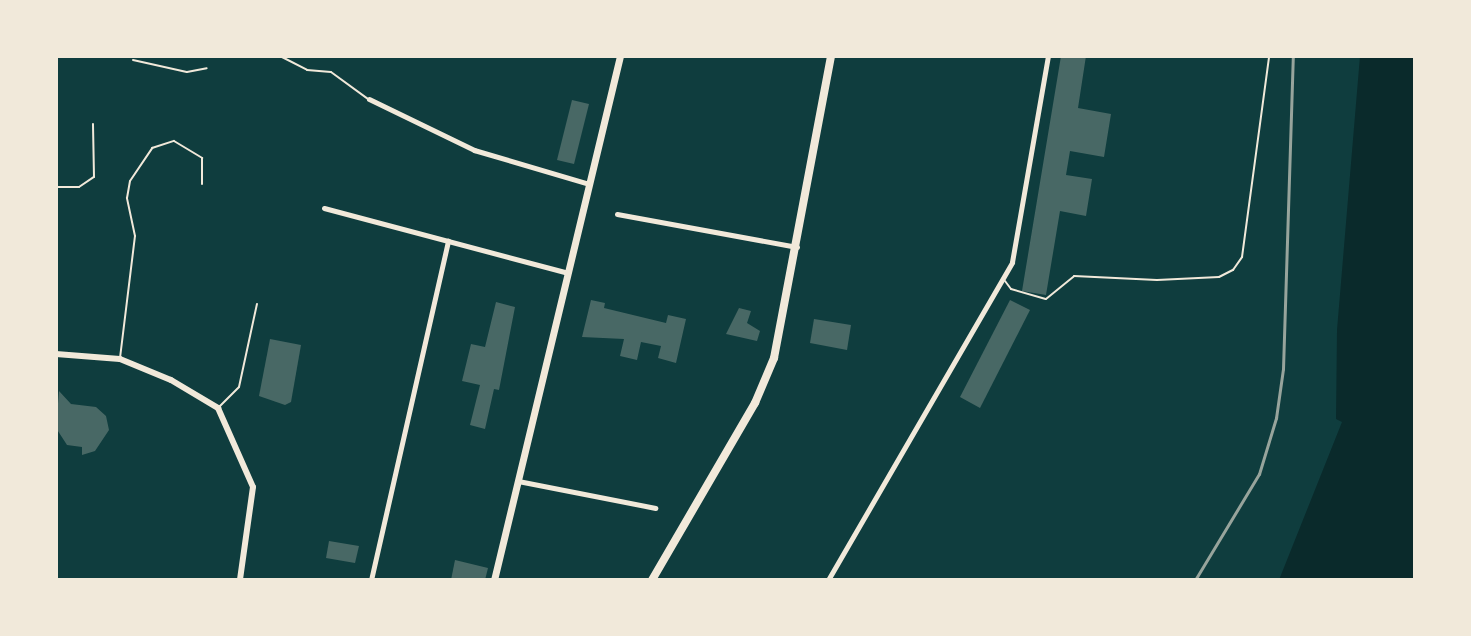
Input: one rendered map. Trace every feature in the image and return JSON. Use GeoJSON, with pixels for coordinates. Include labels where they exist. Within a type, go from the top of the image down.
{"type":"FeatureCollection","features":[{"type":"Feature","properties":{"kind":"main road"},"geometry":{"type":"LineString","coordinates":[[494,580],[586,183],[620,56]]}},
{"type":"Feature","properties":{"kind":"main road"},"geometry":{"type":"LineString","coordinates":[[652,580],[755,403],[774,358],[799,247],[831,56]]}},
{"type":"Feature","properties":{"kind":"street"},"geometry":{"type":"LineString","coordinates":[[828,580],[1012,262],[1048,56]]}},
{"type":"Feature","properties":{"kind":"street"},"geometry":{"type":"LineString","coordinates":[[369,99],[474,150],[586,183]]}},
{"type":"Feature","properties":{"kind":"street"},"geometry":{"type":"LineString","coordinates":[[324,208],[565,272]]}},
{"type":"Feature","properties":{"kind":"street"},"geometry":{"type":"LineString","coordinates":[[617,214],[799,247]]}},
{"type":"Feature","properties":{"kind":"street"},"geometry":{"type":"LineString","coordinates":[[371,580],[448,241]]}},
{"type":"Feature","properties":{"kind":"street"},"geometry":{"type":"LineString","coordinates":[[56,354],[120,359],[171,380],[218,408],[253,487],[240,580]]}},
{"type":"Feature","properties":{"kind":"street"},"geometry":{"type":"LineString","coordinates":[[517,481],[655,508]]}},
{"type":"Feature","properties":{"kind":"lane"},"geometry":{"type":"LineString","coordinates":[[280,56],[307,70],[331,72],[369,99]]}},
{"type":"Feature","properties":{"kind":"lane"},"geometry":{"type":"LineString","coordinates":[[1003,279],[1011,289],[1046,299],[1074,276],[1173,279],[1219,277],[1233,270],[1242,257],[1269,56]]}},
{"type":"Feature","properties":{"kind":"lane"},"geometry":{"type":"LineString","coordinates":[[133,60],[187,72],[207,68]]}},
{"type":"Feature","properties":{"kind":"lane"},"geometry":{"type":"LineString","coordinates":[[56,187],[79,187],[94,177],[93,124]]}},
{"type":"Feature","properties":{"kind":"lane"},"geometry":{"type":"LineString","coordinates":[[120,359],[135,236],[127,198],[130,181],[152,148],[174,141],[202,158],[202,184]]}},
{"type":"Feature","properties":{"kind":"lane"},"geometry":{"type":"LineString","coordinates":[[218,408],[239,387],[257,304]]}},
{"type":"Feature","properties":{"kind":"water"},"geometry":{"type":"Polygon","coordinates":[[[1360,56],[1415,56],[1415,580],[1279,580],[1342,422],[1336,419],[1337,330],[1360,56]]]}},
{"type":"Feature","properties":{"kind":"building"},"geometry":{"type":"Polygon","coordinates":[[[1061,56],[1086,56],[1078,108],[1111,114],[1104,157],[1070,151],[1066,175],[1092,179],[1086,216],[1060,211],[1046,295],[1022,291],[1061,56]]]}},
{"type":"Feature","properties":{"kind":"building"},"geometry":{"type":"Polygon","coordinates":[[[572,100],[589,104],[574,164],[557,160],[572,100]]]}},
{"type":"Feature","properties":{"kind":"building"},"geometry":{"type":"Polygon","coordinates":[[[591,300],[605,303],[604,308],[666,323],[668,315],[686,319],[676,363],[658,358],[661,346],[641,342],[637,360],[620,356],[624,339],[582,337],[591,300]]]}},
{"type":"Feature","properties":{"kind":"building"},"geometry":{"type":"Polygon","coordinates":[[[1010,300],[1030,310],[980,408],[960,397],[1010,300]]]}},
{"type":"Feature","properties":{"kind":"building"},"geometry":{"type":"Polygon","coordinates":[[[496,302],[515,307],[499,390],[494,389],[485,429],[470,425],[480,385],[462,381],[471,344],[485,347],[496,302]]]}},
{"type":"Feature","properties":{"kind":"building"},"geometry":{"type":"Polygon","coordinates":[[[739,308],[751,311],[747,323],[760,331],[757,341],[726,334],[739,308]]]}},
{"type":"Feature","properties":{"kind":"building"},"geometry":{"type":"Polygon","coordinates":[[[814,319],[851,325],[847,350],[810,343],[814,319]]]}},
{"type":"Feature","properties":{"kind":"building"},"geometry":{"type":"Polygon","coordinates":[[[270,339],[301,345],[291,402],[285,405],[259,396],[270,339]]]}},
{"type":"Feature","properties":{"kind":"building"},"geometry":{"type":"Polygon","coordinates":[[[59,391],[71,404],[96,407],[106,416],[109,430],[95,451],[82,455],[82,447],[67,445],[56,428],[59,391]]]}},
{"type":"Feature","properties":{"kind":"building"},"geometry":{"type":"Polygon","coordinates":[[[329,541],[359,546],[355,563],[326,558],[329,541]]]}},
{"type":"Feature","properties":{"kind":"building"},"geometry":{"type":"Polygon","coordinates":[[[455,560],[488,568],[485,580],[451,580],[455,560]]]}},
{"type":"Feature","properties":{"kind":"railway"},"geometry":{"type":"LineString","coordinates":[[1195,580],[1259,474],[1276,418],[1283,369],[1293,56]]}}]}
